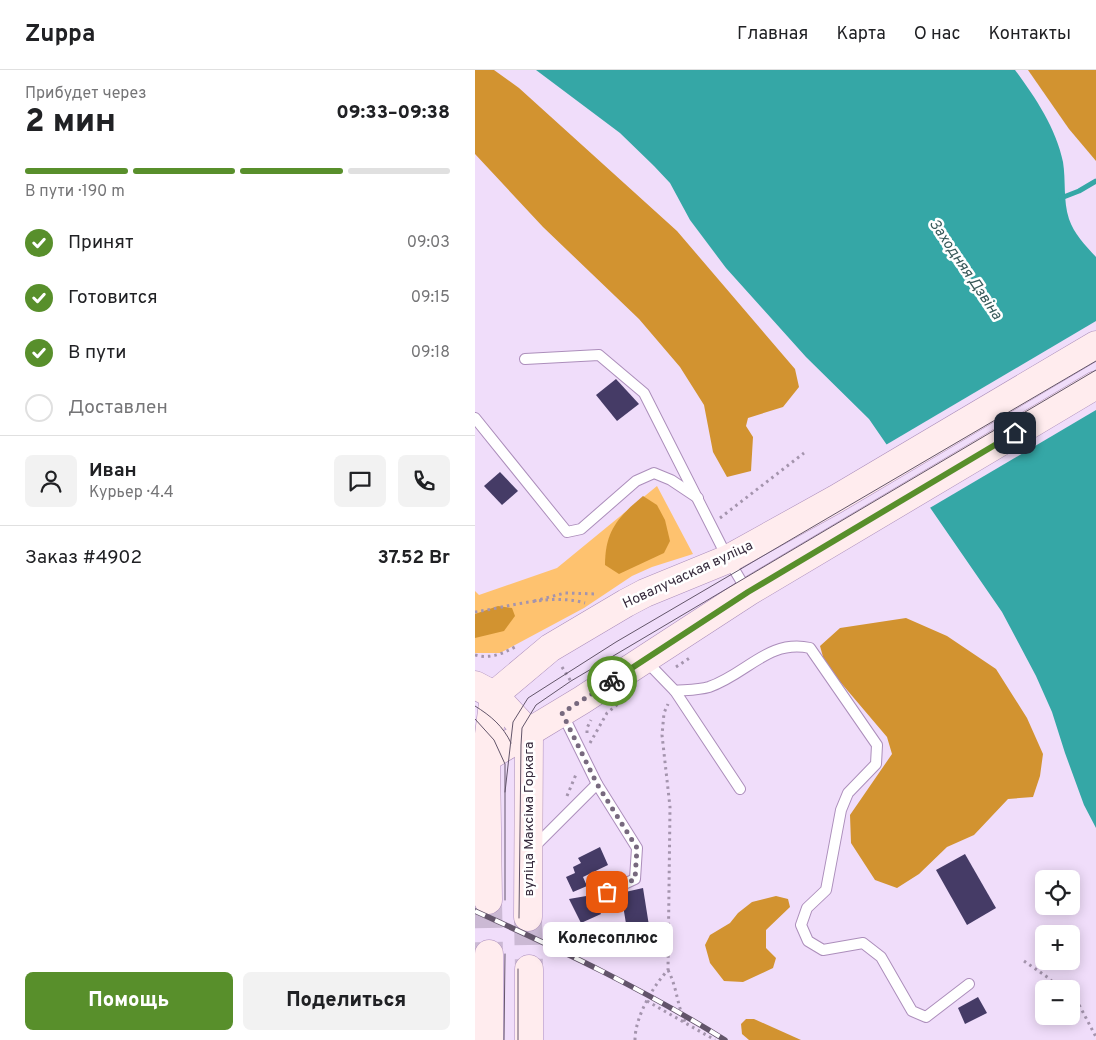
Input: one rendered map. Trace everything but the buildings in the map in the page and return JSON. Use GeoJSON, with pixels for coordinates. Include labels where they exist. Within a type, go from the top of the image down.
{"type":"FeatureCollection","features":[{"type":"Feature","properties":{"kind":"main road","name":"Новалучаская вуліца"},"geometry":{"type":"LineString","coordinates":[[484,690],[626,603],[645,593],[728,559],[836,499],[1096,345]]}},
{"type":"Feature","properties":{"kind":"main road"},"geometry":{"type":"LineString","coordinates":[[480,751],[529,733],[562,713],[653,668],[748,592],[1096,385]]}},
{"type":"Feature","properties":{"kind":"main road"},"geometry":{"type":"LineString","coordinates":[[484,690],[480,751],[488,900]]}},
{"type":"Feature","properties":{"kind":"main road","name":"вуліца Максіма Горкага"},"geometry":{"type":"LineString","coordinates":[[484,690],[529,733],[528,918]]}},
{"type":"Feature","properties":{"kind":"main road"},"geometry":{"type":"LineString","coordinates":[[489,954],[489,1040]]}},
{"type":"Feature","properties":{"kind":"main road"},"geometry":{"type":"LineString","coordinates":[[529,969],[529,1040]]}},
{"type":"Feature","properties":{"kind":"lane"},"geometry":{"type":"LineString","coordinates":[[525,359],[599,355],[645,394],[699,498],[728,559],[748,592]]}},
{"type":"Feature","properties":{"kind":"lane"},"geometry":{"type":"LineString","coordinates":[[475,418],[567,532],[581,529],[636,481],[654,473],[671,480],[699,498]]}},
{"type":"Feature","properties":{"kind":"lane"},"geometry":{"type":"LineString","coordinates":[[675,691],[708,687],[739,673],[773,650],[794,645],[810,648],[877,745],[876,764],[848,793],[841,810],[826,890],[807,908],[801,924],[808,942],[823,950],[863,943],[881,957],[912,1011],[926,1017],[969,984]]}},
{"type":"Feature","properties":{"kind":"lane"},"geometry":{"type":"LineString","coordinates":[[653,668],[675,691],[740,788]]}},
{"type":"Feature","properties":{"kind":"lane"},"geometry":{"type":"LineString","coordinates":[[562,713],[597,784],[637,848],[635,879],[607,892]]}},
{"type":"Feature","properties":{"kind":"lane"},"geometry":{"type":"LineString","coordinates":[[528,853],[597,784]]}},
{"type":"Feature","properties":{"kind":"path"},"geometry":{"type":"LineString","coordinates":[[711,524],[804,453]]}},
{"type":"Feature","properties":{"kind":"path"},"geometry":{"type":"LineString","coordinates":[[529,603],[565,593],[590,595],[599,593]]}},
{"type":"Feature","properties":{"kind":"path"},"geometry":{"type":"LineString","coordinates":[[475,612],[551,600],[576,600]]}},
{"type":"Feature","properties":{"kind":"path"},"geometry":{"type":"LineString","coordinates":[[653,668],[693,656]]}},
{"type":"Feature","properties":{"kind":"path"},"geometry":{"type":"LineString","coordinates":[[675,691],[664,713],[662,735],[671,807],[668,970],[677,987],[681,1012],[685,1023]]}},
{"type":"Feature","properties":{"kind":"path"},"geometry":{"type":"LineString","coordinates":[[560,821],[568,790],[585,758],[589,746],[607,713],[621,702]]}},
{"type":"Feature","properties":{"kind":"path"},"geometry":{"type":"LineString","coordinates":[[1024,961],[1051,980]]}},
{"type":"Feature","properties":{"kind":"path"},"geometry":{"type":"LineString","coordinates":[[635,1040],[647,1000],[655,984],[668,970]]}},
{"type":"Feature","properties":{"kind":"path"},"geometry":{"type":"LineString","coordinates":[[647,1000],[715,1040]]}},
{"type":"Feature","properties":{"kind":"path"},"geometry":{"type":"LineString","coordinates":[[1080,1006],[1096,1036]]}},
{"type":"Feature","properties":{"kind":"shaded area"},"geometry":{"type":"Polygon","coordinates":[[[475,70],[494,70],[519,88],[677,231],[795,369],[799,387],[783,407],[748,418],[746,426],[753,437],[751,471],[727,477],[713,452],[704,405],[680,367],[639,319],[543,227],[475,154],[475,70]]]}},
{"type":"Feature","properties":{"kind":"shaded area"},"geometry":{"type":"Polygon","coordinates":[[[1028,70],[1096,70],[1096,161],[1069,129],[1028,70]]]}},
{"type":"Feature","properties":{"kind":"shaded area"},"geometry":{"type":"Polygon","coordinates":[[[657,486],[693,554],[652,567],[632,576],[584,608],[500,653],[475,653],[475,591],[479,595],[557,568],[657,486]]]}},
{"type":"Feature","properties":{"kind":"shaded area"},"geometry":{"type":"Polygon","coordinates":[[[643,496],[657,505],[665,520],[670,541],[664,553],[619,574],[605,565],[607,543],[620,518],[643,496]]]}},
{"type":"Feature","properties":{"kind":"shaded area"},"geometry":{"type":"Polygon","coordinates":[[[498,606],[512,608],[515,616],[504,631],[475,638],[475,614],[498,606]]]}},
{"type":"Feature","properties":{"kind":"shaded area"},"geometry":{"type":"Polygon","coordinates":[[[906,618],[947,636],[996,669],[1027,718],[1043,754],[1040,776],[1033,797],[1008,799],[974,835],[947,847],[919,874],[897,888],[875,880],[851,843],[850,815],[892,754],[887,737],[825,664],[820,646],[840,628],[906,618]]]}},
{"type":"Feature","properties":{"kind":"shaded area"},"geometry":{"type":"Polygon","coordinates":[[[776,896],[788,899],[790,907],[766,930],[766,948],[776,958],[773,968],[743,982],[724,981],[710,963],[705,945],[710,935],[730,923],[738,913],[752,902],[776,896]]]}},
{"type":"Feature","properties":{"kind":"shaded area"},"geometry":{"type":"Polygon","coordinates":[[[746,1019],[754,1019],[801,1040],[749,1040],[742,1034],[741,1024],[746,1019]]]}},
{"type":"Feature","properties":{"kind":"water","name":"Заходняя Дзвіна"},"geometry":{"type":"Polygon","coordinates":[[[536,70],[1015,70],[1050,125],[1063,162],[1066,205],[1069,219],[1077,235],[1096,257],[1096,828],[1084,805],[1052,712],[1036,676],[1002,612],[869,419],[806,357],[726,268],[690,220],[670,183],[654,166],[620,133],[536,70]]]}},
{"type":"Feature","properties":{"kind":"pier"},"geometry":{"type":"Polygon","coordinates":[[[1096,321],[1096,410],[928,509],[884,446],[1096,321]]]}},
{"type":"Feature","properties":{"kind":"waterway"},"geometry":{"type":"LineString","coordinates":[[1061,198],[1079,191],[1096,181]]}},
{"type":"Feature","properties":{"kind":"tunnel"},"geometry":{"type":"LineString","coordinates":[[488,900],[489,954]]}},
{"type":"Feature","properties":{"kind":"tunnel"},"geometry":{"type":"LineString","coordinates":[[528,917],[529,969]]}},
{"type":"Feature","properties":{"kind":"tram line"},"geometry":{"type":"LineString","coordinates":[[505,792],[513,722],[528,698],[616,642],[1096,361]]}},
{"type":"Feature","properties":{"kind":"tram line"},"geometry":{"type":"LineString","coordinates":[[519,918],[522,728],[536,705],[571,681],[1096,370]]}},
{"type":"Feature","properties":{"kind":"tram line"},"geometry":{"type":"LineString","coordinates":[[475,706],[496,722],[511,743]]}},
{"type":"Feature","properties":{"kind":"tram line"},"geometry":{"type":"LineString","coordinates":[[475,719],[494,740],[505,764],[505,900]]}},
{"type":"Feature","properties":{"kind":"tram line"},"geometry":{"type":"LineString","coordinates":[[504,1040],[505,954]]}},
{"type":"Feature","properties":{"kind":"tram line"},"geometry":{"type":"LineString","coordinates":[[518,969],[518,1040]]}},
{"type":"Feature","properties":{"kind":"railway"},"geometry":{"type":"LineString","coordinates":[[475,911],[602,971],[664,1004],[725,1040]]}},
{"type":"Feature","properties":{"kind":"way so far"},"geometry":{"type":"LineString","coordinates":[[607,892],[635,879],[638,858],[637,848],[597,784],[562,713],[612,681]]}},
{"type":"Feature","properties":{"kind":"place","name":"Колесоплюс"},"geometry":{"type":"Point","coordinates":[607,892]}},
{"type":"Feature","properties":{"kind":"route"},"geometry":{"type":"LineString","coordinates":[[612,681],[748,592],[1015,433]]}}]}
